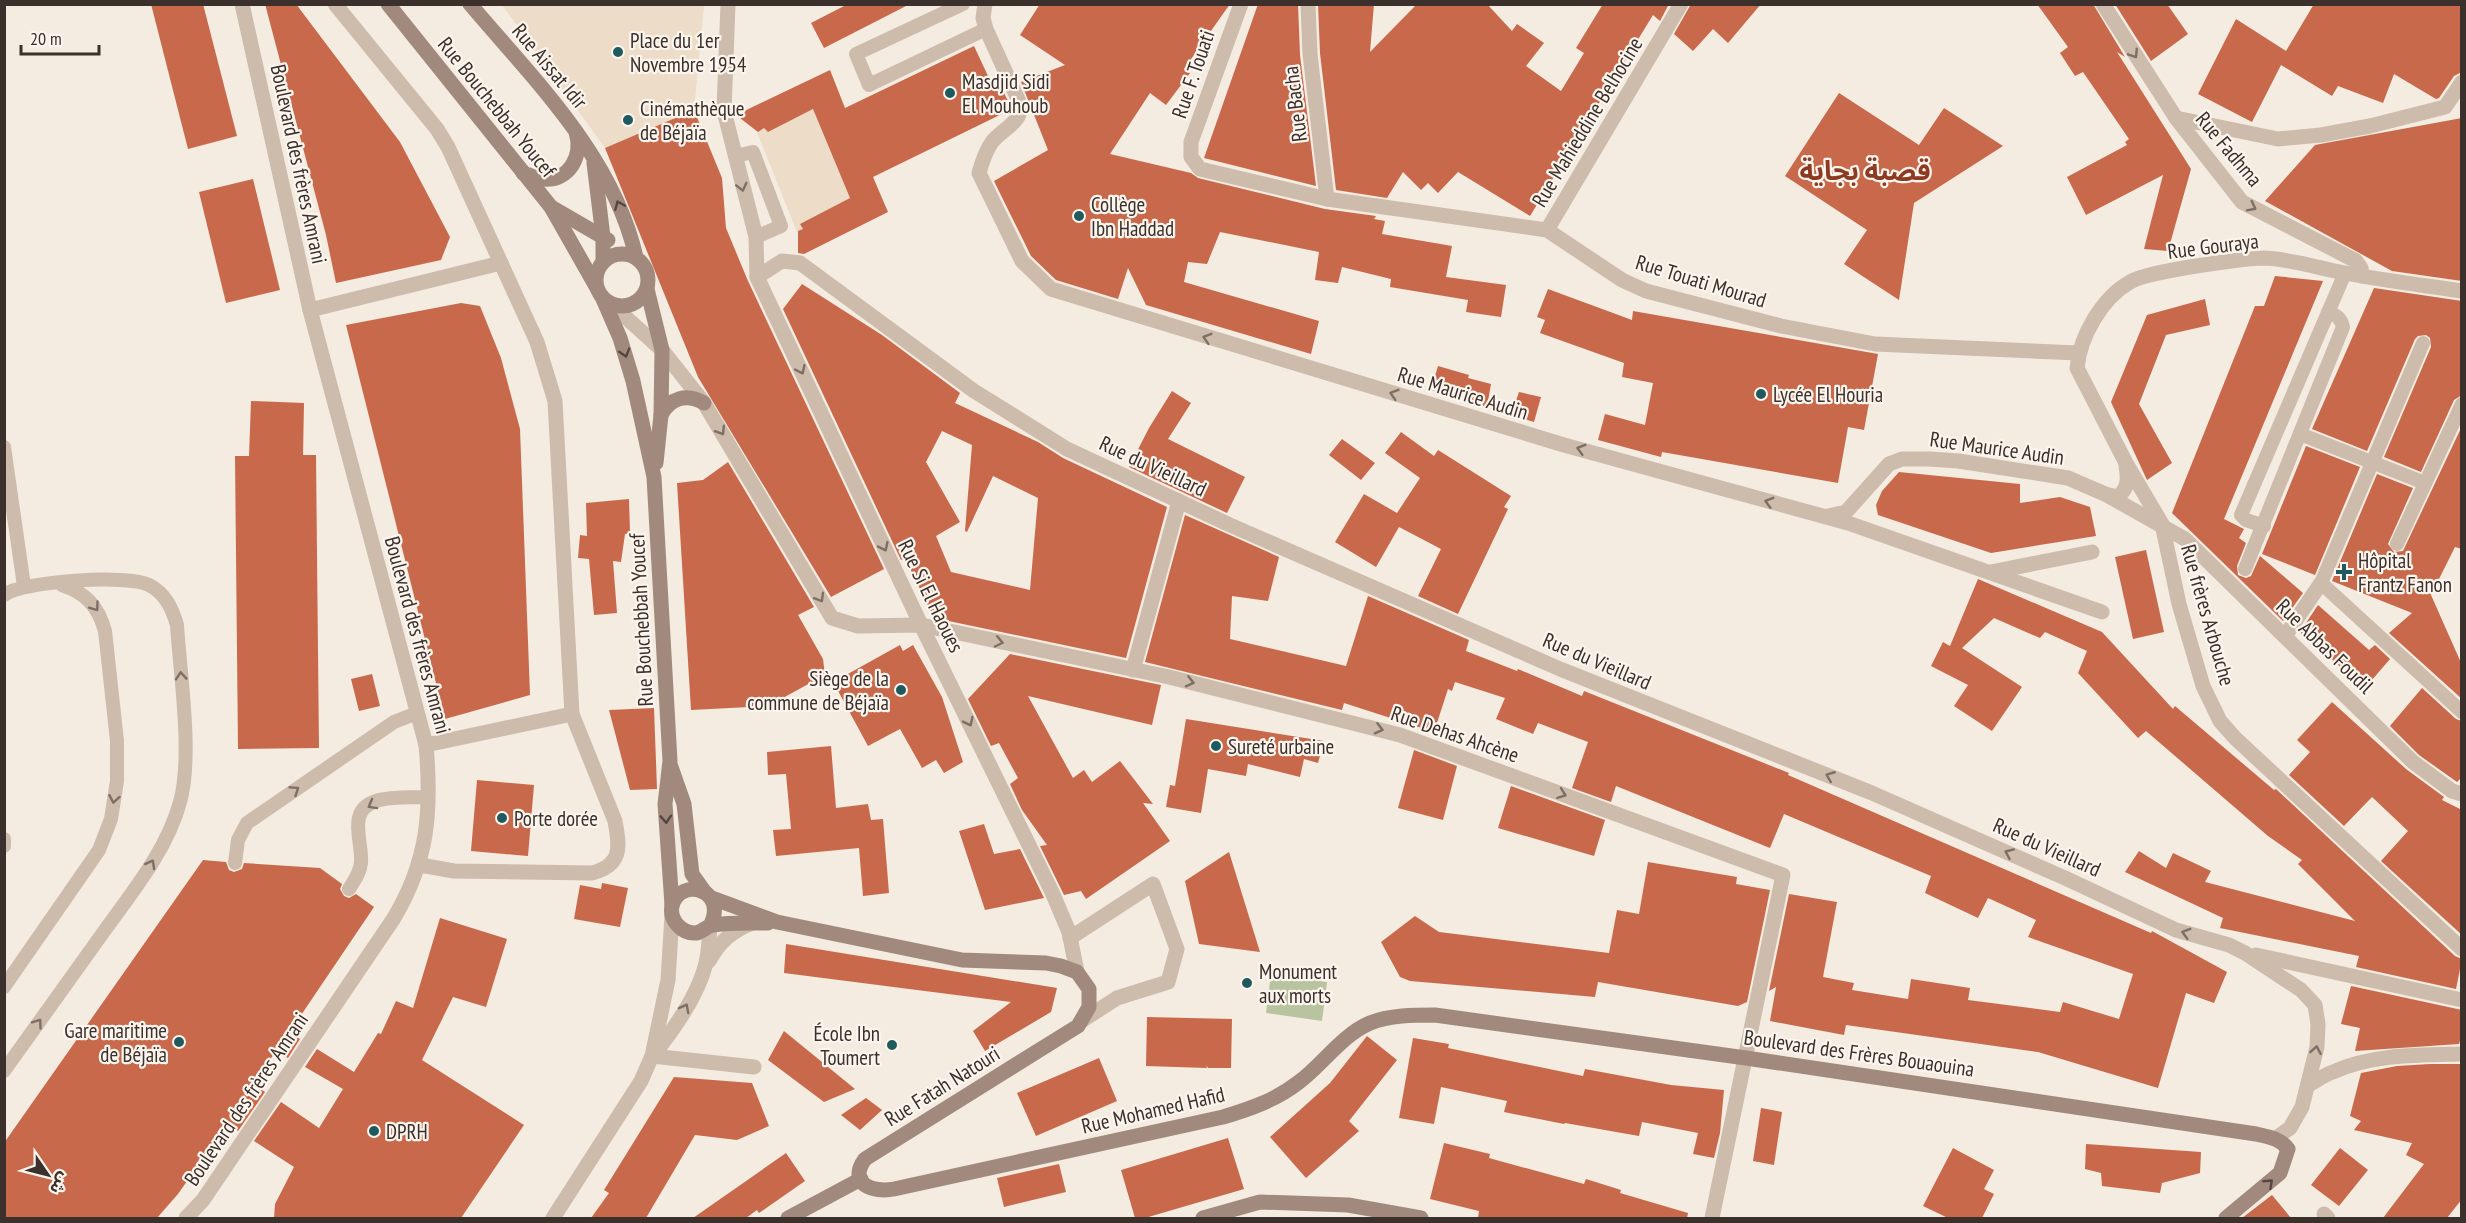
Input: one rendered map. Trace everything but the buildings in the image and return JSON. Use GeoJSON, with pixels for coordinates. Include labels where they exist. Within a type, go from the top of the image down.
{"type":"FeatureCollection","features":[{"type":"Feature","properties":{"kind":"main road","name":"Rue Bouchebbah Youcef"},"geometry":{"type":"LineString","coordinates":[[388,4],[552,207],[603,297],[621,338],[654,477],[670,761],[665,804],[672,910]]}},
{"type":"Feature","properties":{"kind":"main road","name":"Rue Aissat Idir"},"geometry":{"type":"LineString","coordinates":[[470,4],[574,126],[619,204],[631,236],[632,256]]}},
{"type":"Feature","properties":{"kind":"main road"},"geometry":{"type":"LineString","coordinates":[[523,173],[543,179],[554,178],[573,166],[578,156],[579,146],[574,126]]}},
{"type":"Feature","properties":{"kind":"main road","name":"Rue Aissat Idir"},"geometry":{"type":"LineString","coordinates":[[593,157],[603,237],[603,261]]}},
{"type":"Feature","properties":{"kind":"main road","name":"Rue Bouchebbah Youcef"},"geometry":{"type":"LineString","coordinates":[[552,207],[632,256]]}},
{"type":"Feature","properties":{"kind":"main road"},"geometry":{"type":"LineString","coordinates":[[614,255],[632,256],[648,271],[647,289],[636,303],[618,306],[603,297],[597,274],[603,261],[614,255]]}},
{"type":"Feature","properties":{"kind":"main road","name":"Rue Bouchebbah Youcef"},"geometry":{"type":"LineString","coordinates":[[647,289],[662,350],[661,416],[654,477]]}},
{"type":"Feature","properties":{"kind":"main road"},"geometry":{"type":"LineString","coordinates":[[661,416],[671,402],[679,398],[696,398],[704,403]]}},
{"type":"Feature","properties":{"kind":"main road","name":"Rue Bouchebbah Youcef"},"geometry":{"type":"LineString","coordinates":[[670,761],[684,804],[692,874],[708,895]]}},
{"type":"Feature","properties":{"kind":"main road"},"geometry":{"type":"LineString","coordinates":[[777,922],[710,926],[693,933],[683,930],[676,924],[672,910],[677,897],[685,891],[695,889],[777,922],[962,960],[1046,963],[1077,972],[1086,982],[1090,996],[1089,1007],[1083,1020]]}},
{"type":"Feature","properties":{"kind":"main road"},"geometry":{"type":"LineString","coordinates":[[708,895],[715,907],[715,917],[710,926]]}},
{"type":"Feature","properties":{"kind":"main road","name":"Boulevard des Frères Bouaouina"},"geometry":{"type":"LineString","coordinates":[[1435,1015],[1746,1058],[2276,1138]]}},
{"type":"Feature","properties":{"kind":"main road","name":"Rue Mohamed Hafid"},"geometry":{"type":"LineString","coordinates":[[861,1179],[867,1188],[888,1190],[1223,1117],[1251,1108],[1288,1090],[1355,1032],[1372,1022],[1435,1015]]}},
{"type":"Feature","properties":{"kind":"main road","name":"Rue Fatah Natouri"},"geometry":{"type":"LineString","coordinates":[[861,1179],[861,1165],[870,1155],[1072,1030],[1083,1020]]}},
{"type":"Feature","properties":{"kind":"main road"},"geometry":{"type":"LineString","coordinates":[[2226,1218],[2280,1173],[2288,1149],[2276,1138]]}},
{"type":"Feature","properties":{"kind":"main road"},"geometry":{"type":"LineString","coordinates":[[788,1218],[861,1179]]}},
{"type":"Feature","properties":{"kind":"main road"},"geometry":{"type":"LineString","coordinates":[[1203,1218],[1260,1202],[1348,1205],[1421,1218]]}},
{"type":"Feature","properties":{"kind":"street","name":"Boulevard des frères Amrani"},"geometry":{"type":"LineString","coordinates":[[186,1218],[203,1200],[410,891],[420,865],[426,832],[428,797],[426,745],[310,310],[242,4]]}},
{"type":"Feature","properties":{"kind":"street"},"geometry":{"type":"LineString","coordinates":[[334,4],[437,129],[448,147],[537,342],[555,401],[572,714],[615,821],[618,838],[614,863],[606,870],[582,874],[454,871],[420,865]]}},
{"type":"Feature","properties":{"kind":"street","name":"Rue Si El Haoues"},"geometry":{"type":"LineString","coordinates":[[728,4],[724,111],[756,237],[757,277],[921,625],[1052,892],[1070,938],[1077,972]]}},
{"type":"Feature","properties":{"kind":"street","name":"Rue Maurice Audin"},"geometry":{"type":"LineString","coordinates":[[986,4],[983,18],[986,29],[1022,106],[1017,120],[993,141],[983,158],[980,173],[1023,261],[1051,289],[1564,445],[1825,517],[1846,512],[1889,464],[1914,458],[1958,461],[2056,476],[2080,482],[2162,524]]}},
{"type":"Feature","properties":{"kind":"street","name":"Rue F. Touati"},"geometry":{"type":"LineString","coordinates":[[1191,158],[1191,142],[1241,4]]}},
{"type":"Feature","properties":{"kind":"street","name":"Rue Bacha"},"geometry":{"type":"LineString","coordinates":[[1308,4],[1310,54],[1327,198]]}},
{"type":"Feature","properties":{"kind":"street","name":"Rue Mahieddine Belhocine"},"geometry":{"type":"LineString","coordinates":[[1547,230],[1681,4]]}},
{"type":"Feature","properties":{"kind":"street","name":"Rue Fadhma"},"geometry":{"type":"LineString","coordinates":[[2103,4],[2176,118],[2242,202],[2356,261],[2361,268],[2362,276]]}},
{"type":"Feature","properties":{"kind":"street"},"geometry":{"type":"LineString","coordinates":[[2176,118],[2277,139],[2321,135],[2370,126],[2445,107],[2462,82]]}},
{"type":"Feature","properties":{"kind":"street","name":"Rue Touati Mourad"},"geometry":{"type":"LineString","coordinates":[[1191,158],[1200,169],[1208,172],[1327,198],[1547,230],[1622,280],[1646,291],[1781,326],[1875,344],[2078,353]]}},
{"type":"Feature","properties":{"kind":"street","name":"Rue Gouraya"},"geometry":{"type":"LineString","coordinates":[[2078,353],[2087,332],[2113,294],[2132,280],[2176,270],[2266,258],[2362,276],[2462,291]]}},
{"type":"Feature","properties":{"kind":"street","name":"Rue du Vieillard"},"geometry":{"type":"LineString","coordinates":[[757,277],[782,261],[800,263],[974,391],[1067,448],[1179,501],[1560,669],[1872,793],[2065,878],[2176,930],[2229,945],[2245,953],[2301,990],[2314,1005],[2318,1024],[2317,1047],[2302,1107],[2290,1128],[2276,1138]]}},
{"type":"Feature","properties":{"kind":"street"},"geometry":{"type":"LineString","coordinates":[[310,310],[501,263]]}},
{"type":"Feature","properties":{"kind":"street","name":"Rue Bouchebbah Youcef"},"geometry":{"type":"LineString","coordinates":[[603,297],[662,350]]}},
{"type":"Feature","properties":{"kind":"street","name":"Rue Dehas Ahcène"},"geometry":{"type":"LineString","coordinates":[[662,350],[704,403],[832,618],[858,626],[921,625],[1133,670],[1400,735],[1783,875],[1746,1058]]}},
{"type":"Feature","properties":{"kind":"street","name":"Rue frères Arbouche"},"geometry":{"type":"LineString","coordinates":[[2078,353],[2077,368],[2081,379],[2162,524],[2168,561],[2189,640],[2203,686],[2220,721],[2235,738],[2462,949]]}},
{"type":"Feature","properties":{"kind":"street"},"geometry":{"type":"LineString","coordinates":[[2105,494],[2117,497],[2125,490],[2128,478],[2126,463]]}},
{"type":"Feature","properties":{"kind":"street"},"geometry":{"type":"LineString","coordinates":[[1133,670],[1179,501]]}},
{"type":"Feature","properties":{"kind":"street"},"geometry":{"type":"LineString","coordinates":[[1825,517],[1991,572],[2102,612]]}},
{"type":"Feature","properties":{"kind":"street","name":"Rue Abbas Foudil"},"geometry":{"type":"LineString","coordinates":[[2162,524],[2185,539],[2414,762],[2452,791],[2462,794]]}},
{"type":"Feature","properties":{"kind":"street"},"geometry":{"type":"LineString","coordinates":[[1991,572],[2092,552]]}},
{"type":"Feature","properties":{"kind":"street"},"geometry":{"type":"LineString","coordinates":[[2284,636],[2321,583]]}},
{"type":"Feature","properties":{"kind":"street"},"geometry":{"type":"LineString","coordinates":[[426,745],[572,714]]}},
{"type":"Feature","properties":{"kind":"street"},"geometry":{"type":"LineString","coordinates":[[1070,938],[1153,884],[1177,949],[1168,982],[1117,998],[1083,1020]]}},
{"type":"Feature","properties":{"kind":"street","name":"Rue Bouchebbah Youcef"},"geometry":{"type":"LineString","coordinates":[[553,1218],[641,1081],[652,1056],[668,980],[672,910]]}},
{"type":"Feature","properties":{"kind":"street","name":"Rue Bouchebbah Youcef"},"geometry":{"type":"LineString","coordinates":[[652,1056],[681,1016],[705,966],[721,943],[736,930],[752,923]]}},
{"type":"Feature","properties":{"kind":"street","name":"Rue Bouchebbah Youcef"},"geometry":{"type":"LineString","coordinates":[[705,966],[710,926]]}},
{"type":"Feature","properties":{"kind":"street"},"geometry":{"type":"LineString","coordinates":[[2245,953],[2462,1000]]}},
{"type":"Feature","properties":{"kind":"street"},"geometry":{"type":"LineString","coordinates":[[2308,1085],[2334,1071],[2370,1061],[2425,1055],[2462,1054]]}},
{"type":"Feature","properties":{"kind":"street"},"geometry":{"type":"LineString","coordinates":[[652,1056],[754,1066]]}},
{"type":"Feature","properties":{"kind":"street"},"geometry":{"type":"LineString","coordinates":[[1712,1218],[1746,1058]]}},
{"type":"Feature","properties":{"kind":"lane"},"geometry":{"type":"LineString","coordinates":[[963,4],[856,54],[869,85],[986,29]]}},
{"type":"Feature","properties":{"kind":"lane"},"geometry":{"type":"LineString","coordinates":[[735,156],[753,152],[781,226],[756,237]]}},
{"type":"Feature","properties":{"kind":"lane"},"geometry":{"type":"LineString","coordinates":[[2264,526],[2246,520],[2241,515],[2345,273]]}},
{"type":"Feature","properties":{"kind":"lane"},"geometry":{"type":"LineString","coordinates":[[2245,569],[2343,327],[2337,315],[2328,312]]}},
{"type":"Feature","properties":{"kind":"lane"},"geometry":{"type":"LineString","coordinates":[[2422,342],[2321,583],[2462,712]]}},
{"type":"Feature","properties":{"kind":"lane"},"geometry":{"type":"LineString","coordinates":[[2397,544],[2462,404]]}},
{"type":"Feature","properties":{"kind":"lane"},"geometry":{"type":"LineString","coordinates":[[2300,435],[2425,483]]}},
{"type":"Feature","properties":{"kind":"lane"},"geometry":{"type":"LineString","coordinates":[[4,447],[24,586]]}},
{"type":"Feature","properties":{"kind":"lane"},"geometry":{"type":"LineString","coordinates":[[4,595],[24,586],[116,579],[133,580],[149,585],[162,595],[172,609],[177,625],[185,740],[181,801],[169,832],[145,874],[4,1071]]}},
{"type":"Feature","properties":{"kind":"lane"},"geometry":{"type":"LineString","coordinates":[[4,987],[99,850],[111,819],[117,781],[116,730],[105,631],[100,615],[91,601],[77,590],[61,585],[45,584]]}},
{"type":"Feature","properties":{"kind":"lane"},"geometry":{"type":"LineString","coordinates":[[235,863],[238,840],[247,823],[394,722],[417,713]]}},
{"type":"Feature","properties":{"kind":"lane"},"geometry":{"type":"LineString","coordinates":[[349,889],[361,863],[356,828],[362,811],[376,801],[428,797]]}},
{"type":"Feature","properties":{"kind":"lane"},"geometry":{"type":"LineString","coordinates":[[4,839],[4,846]]}},
{"type":"Feature","properties":{"kind":"green space"},"geometry":{"type":"Polygon","coordinates":[[[1271,974],[1327,982],[1322,1021],[1266,1013],[1271,974]]]}},
{"type":"Feature","properties":{"kind":"shaded area","name":"Place du 1er Novembre 1954"},"geometry":{"type":"Polygon","coordinates":[[[502,5],[704,5],[694,110],[605,148],[502,5]]]}},
{"type":"Feature","properties":{"kind":"shaded area"},"geometry":{"type":"Polygon","coordinates":[[[813,109],[850,198],[801,224],[803,229],[797,232],[757,132],[764,128],[768,132],[813,109]]]}},
{"type":"Feature","properties":{"kind":"place","name":"Place du 1er Novembre 1954"},"geometry":{"type":"Point","coordinates":[618,52]}},
{"type":"Feature","properties":{"kind":"place","name":"Masdjid Sidi El Mouhoub"},"geometry":{"type":"Point","coordinates":[950,93]}},
{"type":"Feature","properties":{"kind":"place","name":"Cinémathèque de Béjaïa"},"geometry":{"type":"Point","coordinates":[628,120]}},
{"type":"Feature","properties":{"kind":"place","name":"Collège Ibn Haddad"},"geometry":{"type":"Point","coordinates":[1079,216]}},
{"type":"Feature","properties":{"kind":"place","name":"Lycée El Houria"},"geometry":{"type":"Point","coordinates":[1761,394]}},
{"type":"Feature","properties":{"kind":"place","name":"Hôpital Frantz Fanon"},"geometry":{"type":"Point","coordinates":[2344,572]}},
{"type":"Feature","properties":{"kind":"place","name":"Siège de la commune de Béjaïa"},"geometry":{"type":"Point","coordinates":[901,690]}},
{"type":"Feature","properties":{"kind":"place","name":"Sureté urbaine"},"geometry":{"type":"Point","coordinates":[1216,746]}},
{"type":"Feature","properties":{"kind":"place","name":"Porte dorée"},"geometry":{"type":"Point","coordinates":[502,818]}},
{"type":"Feature","properties":{"kind":"place","name":"Monument aux morts"},"geometry":{"type":"Point","coordinates":[1247,983]}},
{"type":"Feature","properties":{"kind":"place","name":"Gare maritime de Béjaïa"},"geometry":{"type":"Point","coordinates":[179,1042]}},
{"type":"Feature","properties":{"kind":"place","name":"École Ibn Toumert"},"geometry":{"type":"Point","coordinates":[892,1045]}},
{"type":"Feature","properties":{"kind":"place","name":"DPRH"},"geometry":{"type":"Point","coordinates":[374,1131]}},
{"type":"Feature","properties":{"kind":"district","name":"قصبة بجاية"},"geometry":{"type":"Point","coordinates":[1865,170]}}]}
